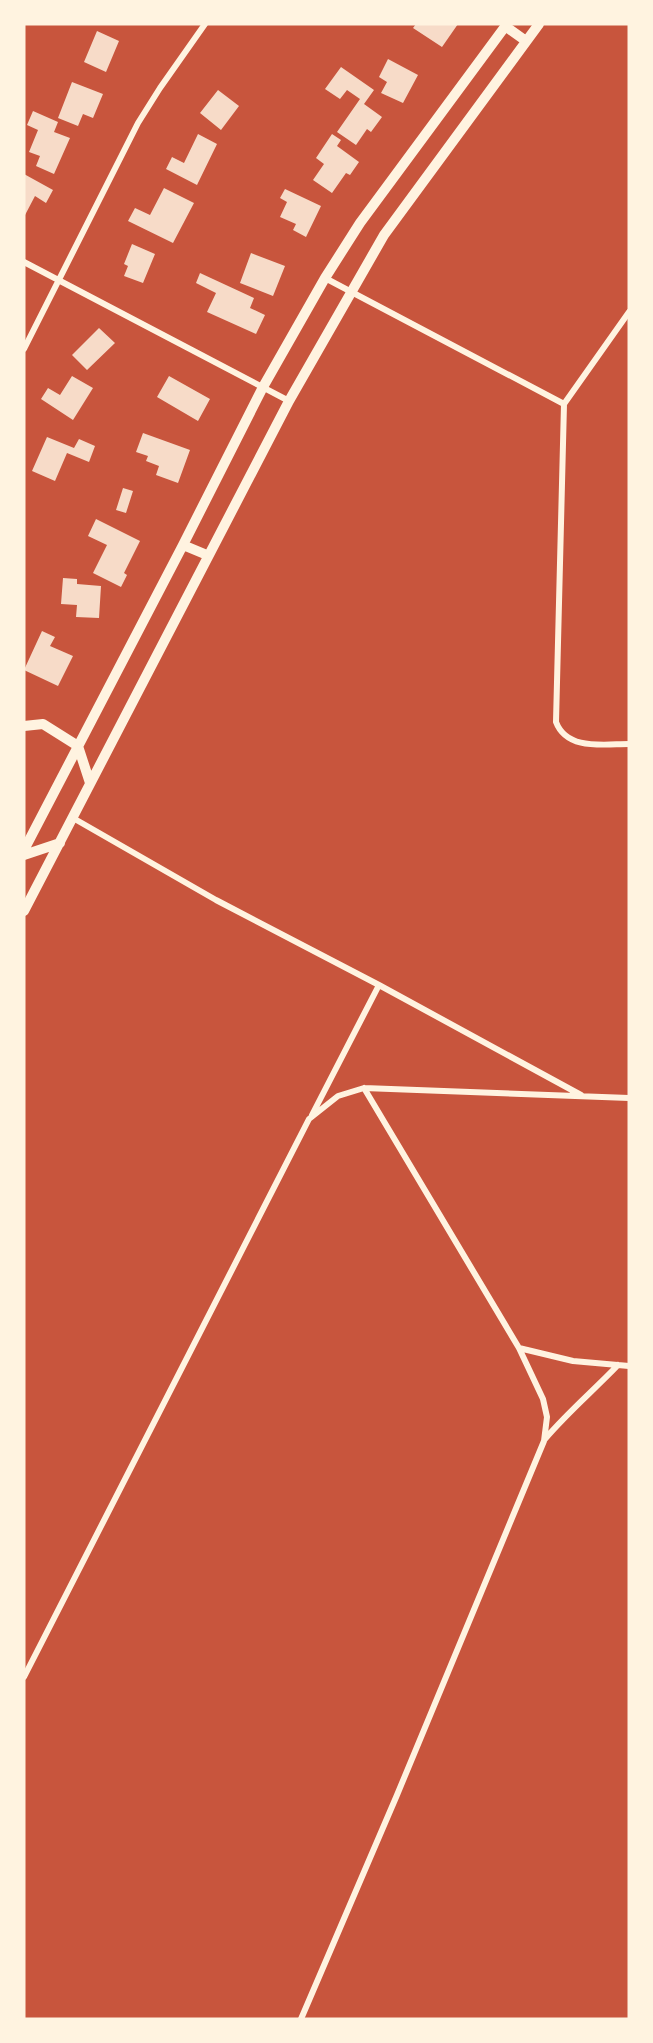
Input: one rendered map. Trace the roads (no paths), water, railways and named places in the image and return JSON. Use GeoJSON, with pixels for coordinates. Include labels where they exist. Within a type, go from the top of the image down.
{"type":"FeatureCollection","features":[{"type":"Feature","properties":{"kind":"street"},"geometry":{"type":"LineString","coordinates":[[24,349],[138,123],[205,24]]}},
{"type":"Feature","properties":{"kind":"street"},"geometry":{"type":"LineString","coordinates":[[24,911],[289,401],[384,235],[539,24]]}},
{"type":"Feature","properties":{"kind":"street"},"geometry":{"type":"LineString","coordinates":[[24,850],[263,387],[325,278],[360,223],[506,25],[526,41]]}},
{"type":"Feature","properties":{"kind":"street"},"geometry":{"type":"LineString","coordinates":[[24,262],[289,401]]}},
{"type":"Feature","properties":{"kind":"street"},"geometry":{"type":"LineString","coordinates":[[325,278],[564,404]]}},
{"type":"Feature","properties":{"kind":"street"},"geometry":{"type":"LineString","coordinates":[[629,312],[564,404],[556,722],[564,735],[580,743],[629,744]]}},
{"type":"Feature","properties":{"kind":"street"},"geometry":{"type":"LineString","coordinates":[[183,545],[207,555]]}},
{"type":"Feature","properties":{"kind":"street"},"geometry":{"type":"LineString","coordinates":[[24,726],[43,724],[78,746],[90,783]]}},
{"type":"Feature","properties":{"kind":"street"},"geometry":{"type":"LineString","coordinates":[[73,818],[216,900],[379,985],[583,1096]]}},
{"type":"Feature","properties":{"kind":"street"},"geometry":{"type":"LineString","coordinates":[[24,855],[60,843]]}},
{"type":"Feature","properties":{"kind":"street"},"geometry":{"type":"LineString","coordinates":[[24,1677],[379,985]]}},
{"type":"Feature","properties":{"kind":"street"},"geometry":{"type":"LineString","coordinates":[[309,1119],[338,1096],[364,1088],[629,1098]]}},
{"type":"Feature","properties":{"kind":"street"},"geometry":{"type":"LineString","coordinates":[[301,2019],[544,1441],[547,1417],[543,1399],[519,1348],[364,1088]]}},
{"type":"Feature","properties":{"kind":"street"},"geometry":{"type":"LineString","coordinates":[[519,1348],[536,1354],[573,1361],[629,1366]]}},
{"type":"Feature","properties":{"kind":"street"},"geometry":{"type":"LineString","coordinates":[[544,1441],[570,1410],[594,1390],[618,1365]]}}]}
